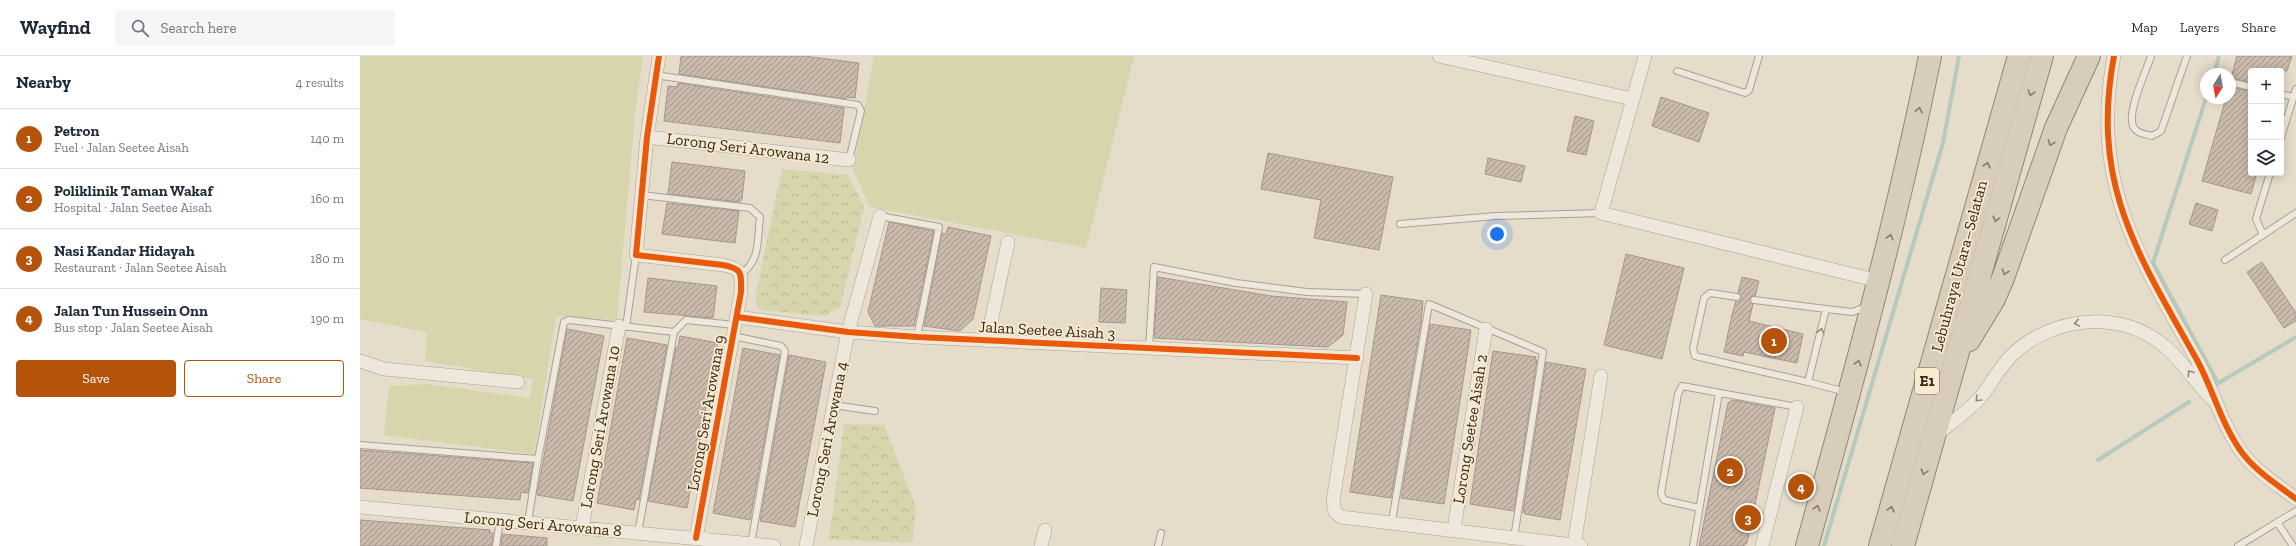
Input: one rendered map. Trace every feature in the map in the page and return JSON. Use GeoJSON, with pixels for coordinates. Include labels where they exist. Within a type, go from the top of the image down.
{"type":"FeatureCollection","features":[{"type":"Feature","properties":{"kind":"highway"},"geometry":{"type":"LineString","coordinates":[[1807,546],[1874,303],[1903,188],[1930,56]]}},
{"type":"Feature","properties":{"kind":"highway","name":"Lebuhraya Utara–Selatan"},"geometry":{"type":"LineString","coordinates":[[1880,546],[2019,56]]}},
{"type":"Feature","properties":{"kind":"highway","name":"Lebuhraya Utara–Selatan"},"geometry":{"type":"LineString","coordinates":[[1903,546],[1959,355],[2017,139],[2042,56]]}},
{"type":"Feature","properties":{"kind":"highway"},"geometry":{"type":"LineString","coordinates":[[1959,355],[1980,325],[2000,285],[2056,128],[2088,56]]}},
{"type":"Feature","properties":{"kind":"street"},"geometry":{"type":"LineString","coordinates":[[659,56],[647,137],[636,255],[723,265],[736,268],[741,274]]}},
{"type":"Feature","properties":{"kind":"street"},"geometry":{"type":"LineString","coordinates":[[1439,56],[1632,99]]}},
{"type":"Feature","properties":{"kind":"street"},"geometry":{"type":"LineString","coordinates":[[1645,56],[1601,213],[1879,281]]}},
{"type":"Feature","properties":{"kind":"street"},"geometry":{"type":"LineString","coordinates":[[2114,56],[2108,92],[2106,126],[2111,171],[2120,207],[2137,249],[2203,371],[2215,402],[2243,454],[2256,468],[2296,499]]}},
{"type":"Feature","properties":{"kind":"street","name":"Lorong Seri Arowana 12"},"geometry":{"type":"LineString","coordinates":[[647,137],[849,160]]}},
{"type":"Feature","properties":{"kind":"street","name":"Lorong Seri Arowana 4"},"geometry":{"type":"LineString","coordinates":[[806,546],[848,332],[880,216]]}},
{"type":"Feature","properties":{"kind":"street","name":"Jalan Seetee Aisah 3"},"geometry":{"type":"LineString","coordinates":[[987,340],[1008,242]]}},
{"type":"Feature","properties":{"kind":"street","name":"Lorong Seri Arowana 9"},"geometry":{"type":"LineString","coordinates":[[696,538],[741,292],[741,274]]}},
{"type":"Feature","properties":{"kind":"street"},"geometry":{"type":"LineString","coordinates":[[1366,294],[1333,501],[1334,512],[1341,517],[1454,529],[1578,546],[1601,376]]}},
{"type":"Feature","properties":{"kind":"street"},"geometry":{"type":"LineString","coordinates":[[1936,435],[1979,399],[2002,366],[2023,346],[2034,338],[2058,328],[2086,322],[2099,321],[2125,326],[2149,335],[2174,354],[2188,369],[2203,391],[2215,402]]}},
{"type":"Feature","properties":{"kind":"street","name":"Lorong Seri Arowana 10"},"geometry":{"type":"LineString","coordinates":[[582,528],[623,326]]}},
{"type":"Feature","properties":{"kind":"street","name":"Jalan Seetee Aisah 3"},"geometry":{"type":"LineString","coordinates":[[735,326],[917,337],[1357,358]]}},
{"type":"Feature","properties":{"kind":"street","name":"Lorong Seetee Aisah 2"},"geometry":{"type":"LineString","coordinates":[[1454,529],[1486,329]]}},
{"type":"Feature","properties":{"kind":"street"},"geometry":{"type":"LineString","coordinates":[[360,361],[384,369],[518,382]]}},
{"type":"Feature","properties":{"kind":"street"},"geometry":{"type":"LineString","coordinates":[[1762,546],[1797,407]]}},
{"type":"Feature","properties":{"kind":"street","name":"Lorong Seri Arowana 8"},"geometry":{"type":"LineString","coordinates":[[360,506],[774,546]]}},
{"type":"Feature","properties":{"kind":"street"},"geometry":{"type":"LineString","coordinates":[[1041,546],[1045,530]]}},
{"type":"Feature","properties":{"kind":"lane"},"geometry":{"type":"LineString","coordinates":[[1677,71],[1745,93],[1749,90],[1759,56]]}},
{"type":"Feature","properties":{"kind":"lane"},"geometry":{"type":"LineString","coordinates":[[2151,56],[2132,112],[2133,126],[2139,133],[2152,136],[2162,131],[2187,56]]}},
{"type":"Feature","properties":{"kind":"lane"},"geometry":{"type":"LineString","coordinates":[[655,75],[858,105],[861,111],[849,160]]}},
{"type":"Feature","properties":{"kind":"lane"},"geometry":{"type":"LineString","coordinates":[[2236,83],[2248,86]]}},
{"type":"Feature","properties":{"kind":"lane"},"geometry":{"type":"LineString","coordinates":[[2284,128],[2296,88]]}},
{"type":"Feature","properties":{"kind":"lane"},"geometry":{"type":"LineString","coordinates":[[2284,95],[2293,97]]}},
{"type":"Feature","properties":{"kind":"lane"},"geometry":{"type":"LineString","coordinates":[[2263,235],[2256,219],[2269,176]]}},
{"type":"Feature","properties":{"kind":"lane"},"geometry":{"type":"LineString","coordinates":[[642,195],[750,208],[760,217],[755,259],[751,267],[741,274]]}},
{"type":"Feature","properties":{"kind":"lane"},"geometry":{"type":"LineString","coordinates":[[1400,224],[1496,216],[1601,213]]}},
{"type":"Feature","properties":{"kind":"lane"},"geometry":{"type":"LineString","coordinates":[[2225,260],[2296,213]]}},
{"type":"Feature","properties":{"kind":"lane"},"geometry":{"type":"LineString","coordinates":[[880,216],[939,227],[917,337]]}},
{"type":"Feature","properties":{"kind":"lane"},"geometry":{"type":"LineString","coordinates":[[623,326],[636,255]]}},
{"type":"Feature","properties":{"kind":"lane"},"geometry":{"type":"LineString","coordinates":[[1149,348],[1154,267],[1236,283],[1307,292],[1366,294]]}},
{"type":"Feature","properties":{"kind":"lane"},"geometry":{"type":"LineString","coordinates":[[1738,297],[1710,293],[1704,298],[1693,348],[1694,356],[1850,392]]}},
{"type":"Feature","properties":{"kind":"lane"},"geometry":{"type":"LineString","coordinates":[[1754,300],[1852,312],[1862,310],[1874,303]]}},
{"type":"Feature","properties":{"kind":"lane"},"geometry":{"type":"LineString","coordinates":[[1392,522],[1430,304],[1543,352],[1514,538]]}},
{"type":"Feature","properties":{"kind":"lane"},"geometry":{"type":"LineString","coordinates":[[1808,382],[1826,310]]}},
{"type":"Feature","properties":{"kind":"lane"},"geometry":{"type":"LineString","coordinates":[[528,522],[538,459],[564,322],[569,320],[674,332]]}},
{"type":"Feature","properties":{"kind":"lane"},"geometry":{"type":"LineString","coordinates":[[638,533],[674,332],[686,320],[735,326],[781,346],[784,351],[751,544]]}},
{"type":"Feature","properties":{"kind":"lane"},"geometry":{"type":"LineString","coordinates":[[1699,508],[1664,500],[1661,493],[1678,394],[1682,386],[1797,407]]}},
{"type":"Feature","properties":{"kind":"lane"},"geometry":{"type":"LineString","coordinates":[[1693,546],[1719,393]]}},
{"type":"Feature","properties":{"kind":"lane"},"geometry":{"type":"LineString","coordinates":[[833,405],[875,411]]}},
{"type":"Feature","properties":{"kind":"lane"},"geometry":{"type":"LineString","coordinates":[[360,444],[538,459]]}},
{"type":"Feature","properties":{"kind":"lane"},"geometry":{"type":"LineString","coordinates":[[2238,546],[2296,511]]}},
{"type":"Feature","properties":{"kind":"lane"},"geometry":{"type":"LineString","coordinates":[[496,546],[500,520]]}},
{"type":"Feature","properties":{"kind":"lane"},"geometry":{"type":"LineString","coordinates":[[2277,522],[2293,546]]}},
{"type":"Feature","properties":{"kind":"lane"},"geometry":{"type":"LineString","coordinates":[[1158,546],[1161,533]]}},
{"type":"Feature","properties":{"kind":"green space"},"geometry":{"type":"Polygon","coordinates":[[[360,56],[643,56],[635,113],[617,320],[556,316],[534,454],[384,435],[389,386],[426,384],[530,398],[533,379],[425,361],[427,332],[360,319],[360,56]]]}},
{"type":"Feature","properties":{"kind":"green space"},"geometry":{"type":"Polygon","coordinates":[[[874,56],[1134,56],[1086,248],[870,207],[853,170],[874,56]]]}},
{"type":"Feature","properties":{"kind":"green space"},"geometry":{"type":"Polygon","coordinates":[[[782,169],[848,175],[864,207],[840,307],[825,316],[760,310],[755,298],[782,169]]]}},
{"type":"Feature","properties":{"kind":"green space"},"geometry":{"type":"Polygon","coordinates":[[[844,424],[884,425],[916,507],[912,543],[829,539],[844,424]]]}},
{"type":"Feature","properties":{"kind":"building"},"geometry":{"type":"Polygon","coordinates":[[[681,56],[804,56],[859,63],[855,98],[846,97],[846,99],[679,74],[681,56]]]}},
{"type":"Feature","properties":{"kind":"building"},"geometry":{"type":"Polygon","coordinates":[[[2237,56],[2292,56],[2287,71],[2284,71],[2284,68],[2248,68],[2248,81],[2236,79],[2236,68],[2234,68],[2237,56]]]}},
{"type":"Feature","properties":{"kind":"building"},"geometry":{"type":"Polygon","coordinates":[[[678,83],[844,108],[840,143],[664,121],[668,86],[677,87],[678,83]]]}},
{"type":"Feature","properties":{"kind":"building"},"geometry":{"type":"Polygon","coordinates":[[[2236,88],[2248,90],[2248,176],[2256,176],[2251,194],[2202,181],[2224,104],[2236,104],[2236,88]]]}},
{"type":"Feature","properties":{"kind":"building"},"geometry":{"type":"Polygon","coordinates":[[[1661,97],[1709,113],[1699,142],[1652,126],[1661,97]]]}},
{"type":"Feature","properties":{"kind":"building"},"geometry":{"type":"Polygon","coordinates":[[[1575,116],[1594,121],[1586,155],[1567,151],[1575,116]]]}},
{"type":"Feature","properties":{"kind":"building"},"geometry":{"type":"Polygon","coordinates":[[[1268,153],[1393,177],[1379,250],[1314,238],[1321,200],[1261,189],[1268,153]]]}},
{"type":"Feature","properties":{"kind":"building"},"geometry":{"type":"Polygon","coordinates":[[[1488,158],[1525,166],[1521,182],[1485,174],[1488,158]]]}},
{"type":"Feature","properties":{"kind":"building"},"geometry":{"type":"Polygon","coordinates":[[[672,162],[745,171],[742,199],[740,202],[668,194],[672,162]]]}},
{"type":"Feature","properties":{"kind":"building"},"geometry":{"type":"Polygon","coordinates":[[[667,203],[739,211],[735,243],[662,234],[667,203]]]}},
{"type":"Feature","properties":{"kind":"building"},"geometry":{"type":"Polygon","coordinates":[[[2196,203],[2218,210],[2212,231],[2189,224],[2196,203]]]}},
{"type":"Feature","properties":{"kind":"building"},"geometry":{"type":"Polygon","coordinates":[[[889,222],[934,231],[914,326],[875,326],[868,312],[889,222]]]}},
{"type":"Feature","properties":{"kind":"building"},"geometry":{"type":"Polygon","coordinates":[[[948,227],[991,236],[973,319],[960,331],[924,326],[942,233],[946,234],[948,227]]]}},
{"type":"Feature","properties":{"kind":"building"},"geometry":{"type":"Polygon","coordinates":[[[1626,254],[1684,268],[1662,359],[1604,345],[1626,254]]]}},
{"type":"Feature","properties":{"kind":"building"},"geometry":{"type":"Polygon","coordinates":[[[2262,262],[2296,313],[2296,321],[2284,328],[2247,272],[2262,262]]]}},
{"type":"Feature","properties":{"kind":"building"},"geometry":{"type":"Polygon","coordinates":[[[1158,277],[1271,296],[1347,302],[1343,335],[1328,347],[1154,338],[1158,277]]]}},
{"type":"Feature","properties":{"kind":"building"},"geometry":{"type":"Polygon","coordinates":[[[1742,277],[1759,281],[1755,296],[1750,299],[1753,304],[1749,321],[1803,334],[1797,363],[1744,352],[1743,356],[1724,352],[1736,301],[1741,298],[1738,293],[1742,277]]]}},
{"type":"Feature","properties":{"kind":"building"},"geometry":{"type":"Polygon","coordinates":[[[648,278],[717,286],[713,318],[644,312],[648,278]]]}},
{"type":"Feature","properties":{"kind":"building"},"geometry":{"type":"Polygon","coordinates":[[[1101,288],[1127,290],[1125,323],[1099,322],[1101,288]]]}},
{"type":"Feature","properties":{"kind":"building"},"geometry":{"type":"Polygon","coordinates":[[[1381,295],[1423,301],[1421,322],[1391,498],[1350,492],[1381,295]]]}},
{"type":"Feature","properties":{"kind":"building"},"geometry":{"type":"Polygon","coordinates":[[[1430,324],[1471,330],[1444,504],[1401,498],[1430,324]]]}},
{"type":"Feature","properties":{"kind":"building"},"geometry":{"type":"Polygon","coordinates":[[[567,329],[604,336],[573,501],[537,495],[567,329]]]}},
{"type":"Feature","properties":{"kind":"building"},"geometry":{"type":"Polygon","coordinates":[[[680,336],[718,343],[687,508],[648,501],[676,347],[678,347],[680,336]]]}},
{"type":"Feature","properties":{"kind":"building"},"geometry":{"type":"Polygon","coordinates":[[[627,338],[667,345],[639,500],[636,499],[634,510],[597,503],[627,338]]]}},
{"type":"Feature","properties":{"kind":"building"},"geometry":{"type":"Polygon","coordinates":[[[743,348],[780,355],[750,520],[713,513],[743,348]]]}},
{"type":"Feature","properties":{"kind":"building"},"geometry":{"type":"Polygon","coordinates":[[[1493,351],[1536,357],[1535,360],[1537,360],[1514,511],[1470,504],[1493,351]]]}},
{"type":"Feature","properties":{"kind":"building"},"geometry":{"type":"Polygon","coordinates":[[[789,355],[826,362],[795,527],[760,521],[789,355]]]}},
{"type":"Feature","properties":{"kind":"building"},"geometry":{"type":"Polygon","coordinates":[[[1546,362],[1586,369],[1560,520],[1525,514],[1523,512],[1546,362]]]}},
{"type":"Feature","properties":{"kind":"building"},"geometry":{"type":"Polygon","coordinates":[[[1733,400],[1775,408],[1747,543],[1743,546],[1699,546],[1728,403],[1733,400]]]}},
{"type":"Feature","properties":{"kind":"building"},"geometry":{"type":"Polygon","coordinates":[[[360,450],[533,463],[528,493],[521,492],[520,500],[360,488],[360,450]]]}},
{"type":"Feature","properties":{"kind":"building"},"geometry":{"type":"Polygon","coordinates":[[[360,520],[490,530],[490,533],[493,533],[492,546],[360,546],[360,520]]]}},
{"type":"Feature","properties":{"kind":"building"},"geometry":{"type":"Polygon","coordinates":[[[502,534],[547,538],[547,546],[501,546],[502,534]]]}},
{"type":"Feature","properties":{"kind":"waterway"},"geometry":{"type":"LineString","coordinates":[[1824,546],[1943,143],[1959,56]]}},
{"type":"Feature","properties":{"kind":"waterway"},"geometry":{"type":"LineString","coordinates":[[2216,68],[2219,56]]}},
{"type":"Feature","properties":{"kind":"waterway"},"geometry":{"type":"LineString","coordinates":[[2204,104],[2153,263],[2218,383]]}},
{"type":"Feature","properties":{"kind":"waterway"},"geometry":{"type":"LineString","coordinates":[[2217,384],[2296,337]]}},
{"type":"Feature","properties":{"kind":"waterway"},"geometry":{"type":"LineString","coordinates":[[2098,460],[2189,402]]}},
{"type":"Feature","properties":{"kind":"cycle path"},"geometry":{"type":"LineString","coordinates":[[659,56],[647,137],[636,255],[723,265],[734,268],[740,273],[741,276],[741,292],[696,538]]}},
{"type":"Feature","properties":{"kind":"cycle path"},"geometry":{"type":"LineString","coordinates":[[2114,56],[2108,102],[2109,143],[2114,181],[2124,217],[2156,287],[2198,362],[2229,432],[2249,461],[2268,478],[2296,499]]}},
{"type":"Feature","properties":{"kind":"cycle path"},"geometry":{"type":"LineString","coordinates":[[737,317],[848,332],[917,337],[1357,358]]}},
{"type":"Feature","properties":{"kind":"place","name":"Petron"},"geometry":{"type":"Point","coordinates":[1774,341]}},
{"type":"Feature","properties":{"kind":"place","name":"Poliklinik Taman Wakaf"},"geometry":{"type":"Point","coordinates":[1730,471]}},
{"type":"Feature","properties":{"kind":"place","name":"Jalan Tun Hussein Onn"},"geometry":{"type":"Point","coordinates":[1801,487]}},
{"type":"Feature","properties":{"kind":"place","name":"Nasi Kandar Hidayah"},"geometry":{"type":"Point","coordinates":[1748,518]}}]}
